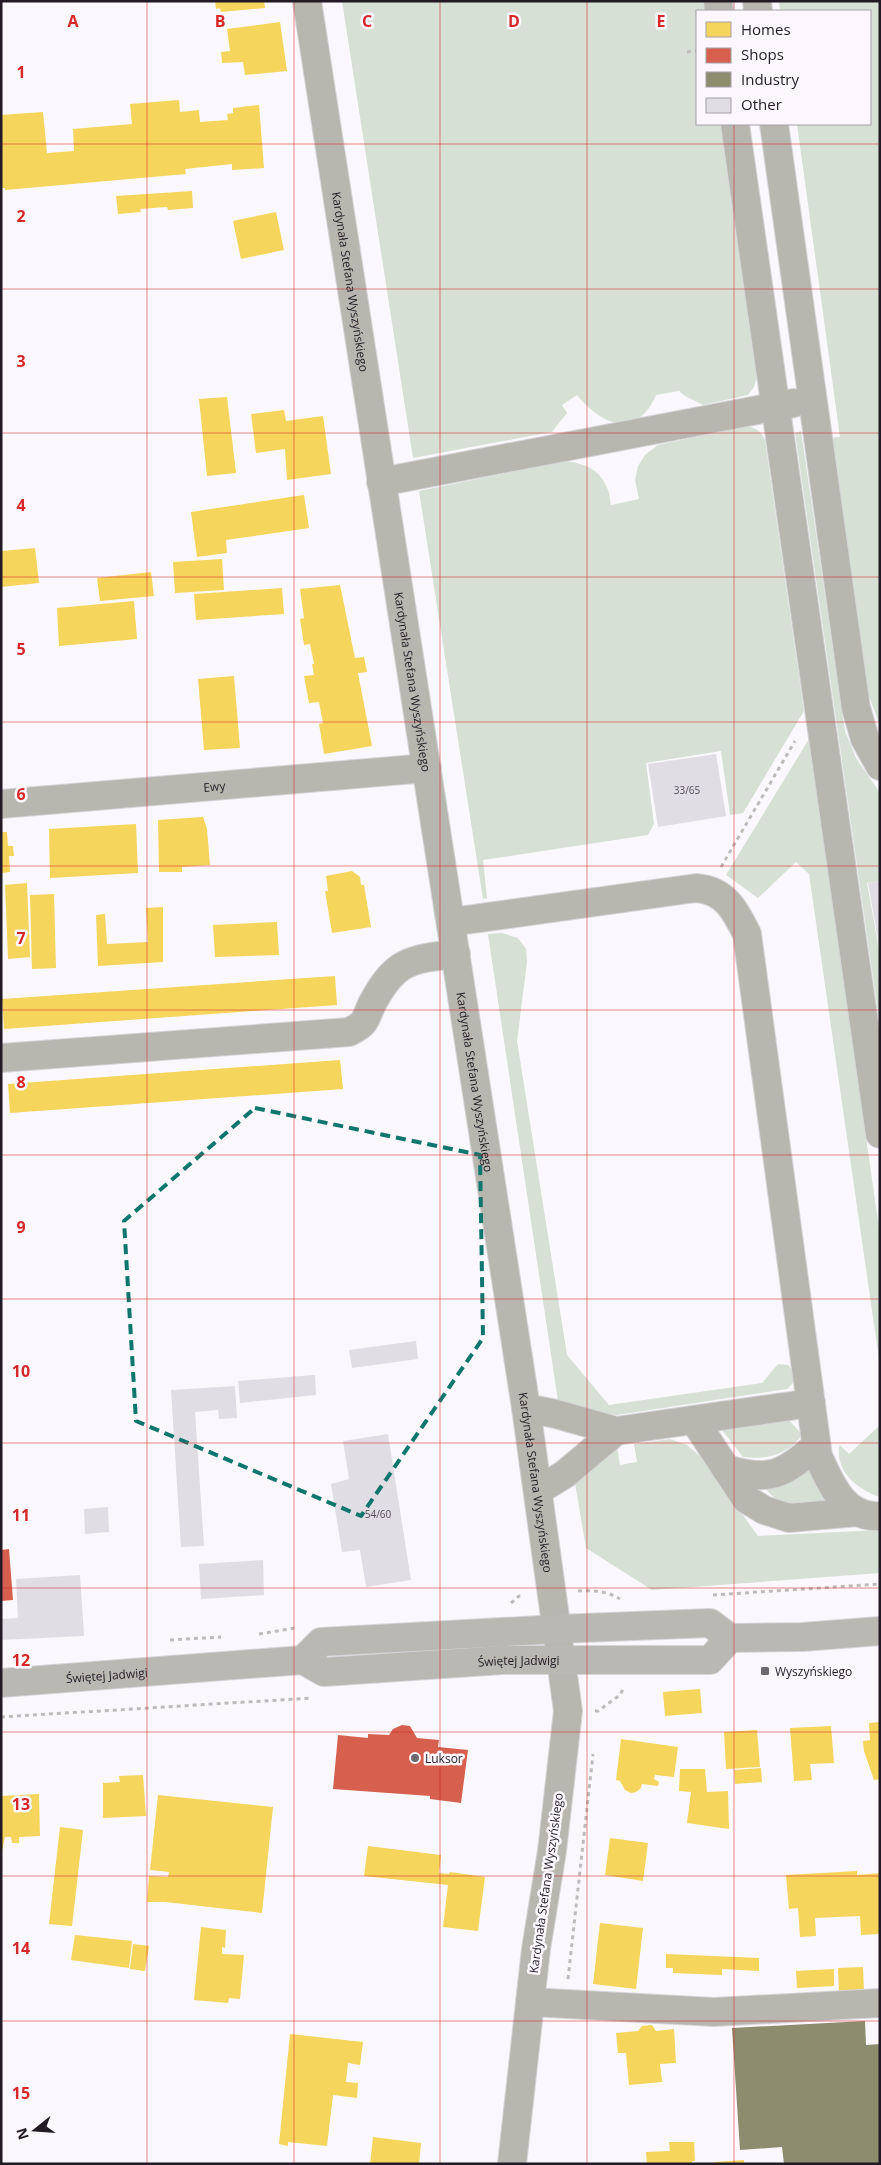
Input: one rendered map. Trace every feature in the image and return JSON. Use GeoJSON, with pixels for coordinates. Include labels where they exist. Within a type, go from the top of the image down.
{"type":"FeatureCollection","features":[{"type":"Feature","properties":{"kind":"main road"},"geometry":{"type":"LineString","coordinates":[[303,1660],[321,1642],[558,1629],[710,1624],[730,1638],[802,1637],[880,1631]]}},
{"type":"Feature","properties":{"kind":"main road","name":"Świętej Jadwigi"},"geometry":{"type":"LineString","coordinates":[[1,1684],[303,1660],[324,1672],[503,1660],[710,1660],[730,1638]]}},
{"type":"Feature","properties":{"kind":"street","name":"Kardynała Stefana Wyszyńskiego"},"geometry":{"type":"LineString","coordinates":[[307,1],[539,1490],[568,1711],[552,1851],[530,2002],[512,2164]]}},
{"type":"Feature","properties":{"kind":"street"},"geometry":{"type":"LineString","coordinates":[[735,125],[880,1134]]}},
{"type":"Feature","properties":{"kind":"street"},"geometry":{"type":"LineString","coordinates":[[774,125],[856,708],[866,738],[880,766]]}},
{"type":"Feature","properties":{"kind":"street"},"geometry":{"type":"LineString","coordinates":[[382,482],[812,400]]}},
{"type":"Feature","properties":{"kind":"street","name":"Ewy"},"geometry":{"type":"LineString","coordinates":[[1,804],[427,768]]}},
{"type":"Feature","properties":{"kind":"street"},"geometry":{"type":"LineString","coordinates":[[451,922],[696,888],[708,889],[727,901],[736,912],[747,934],[818,1456],[836,1494],[869,1514]]}},
{"type":"Feature","properties":{"kind":"street"},"geometry":{"type":"LineString","coordinates":[[1,1058],[349,1032],[363,1024],[389,976],[404,963],[416,959],[456,954]]}},
{"type":"Feature","properties":{"kind":"street"},"geometry":{"type":"LineString","coordinates":[[526,1408],[556,1414],[616,1431],[811,1403]]}},
{"type":"Feature","properties":{"kind":"street"},"geometry":{"type":"LineString","coordinates":[[694,1420],[746,1499],[764,1510],[789,1518],[869,1514]]}},
{"type":"Feature","properties":{"kind":"street"},"geometry":{"type":"LineString","coordinates":[[539,1490],[565,1474],[616,1431]]}},
{"type":"Feature","properties":{"kind":"street"},"geometry":{"type":"LineString","coordinates":[[726,1469],[751,1477],[767,1476],[784,1471],[816,1446]]}},
{"type":"Feature","properties":{"kind":"street"},"geometry":{"type":"LineString","coordinates":[[530,2002],[714,2012],[880,2003]]}},
{"type":"Feature","properties":{"kind":"path"},"geometry":{"type":"LineString","coordinates":[[687,52],[696,51]]}},
{"type":"Feature","properties":{"kind":"path"},"geometry":{"type":"LineString","coordinates":[[708,889],[787,756]]}},
{"type":"Feature","properties":{"kind":"path"},"geometry":{"type":"LineString","coordinates":[[709,1596],[880,1584]]}},
{"type":"Feature","properties":{"kind":"path"},"geometry":{"type":"LineString","coordinates":[[581,1590],[614,1595],[622,1600]]}},
{"type":"Feature","properties":{"kind":"path"},"geometry":{"type":"LineString","coordinates":[[507,1605],[518,1596],[524,1596]]}},
{"type":"Feature","properties":{"kind":"path"},"geometry":{"type":"LineString","coordinates":[[249,1635],[259,1634]]}},
{"type":"Feature","properties":{"kind":"path"},"geometry":{"type":"LineString","coordinates":[[170,1640],[230,1636]]}},
{"type":"Feature","properties":{"kind":"path"},"geometry":{"type":"LineString","coordinates":[[592,1711],[598,1711],[620,1694],[627,1683]]}},
{"type":"Feature","properties":{"kind":"path"},"geometry":{"type":"LineString","coordinates":[[1,1717],[320,1697]]}},
{"type":"Feature","properties":{"kind":"path"},"geometry":{"type":"LineString","coordinates":[[597,1720],[598,1711]]}},
{"type":"Feature","properties":{"kind":"path"},"geometry":{"type":"LineString","coordinates":[[566,2004],[593,1750]]}},
{"type":"Feature","properties":{"kind":"highlighted area"},"geometry":{"type":"Polygon","coordinates":[[[255,1108],[480,1155],[483,1338],[361,1516],[136,1421],[124,1221],[255,1108]]]}},
{"type":"Feature","properties":{"kind":"shaded area"},"geometry":{"type":"Polygon","coordinates":[[[342,1],[703,1],[705,10],[696,10],[696,125],[721,125],[757,376],[754,387],[748,395],[703,405],[679,391],[656,395],[648,409],[639,418],[629,423],[608,420],[587,406],[577,395],[562,405],[567,413],[552,432],[413,458],[342,1]]]}},
{"type":"Feature","properties":{"kind":"shaded area"},"geometry":{"type":"Polygon","coordinates":[[[779,1],[880,1],[880,726],[865,685],[827,438],[840,437],[797,125],[871,125],[871,10],[780,10],[779,1]]]}},
{"type":"Feature","properties":{"kind":"shaded area"},"geometry":{"type":"Polygon","coordinates":[[[746,426],[758,430],[765,440],[804,711],[743,813],[730,815],[721,751],[646,763],[654,824],[648,835],[483,860],[487,898],[483,899],[419,491],[564,461],[579,463],[596,472],[605,483],[611,505],[639,499],[635,480],[638,466],[645,455],[658,445],[746,426]]]}},
{"type":"Feature","properties":{"kind":"shaded area"},"geometry":{"type":"Polygon","coordinates":[[[801,431],[845,731],[856,758],[880,793],[880,881],[867,883],[880,955],[880,1026],[795,433],[801,431]]]}},
{"type":"Feature","properties":{"kind":"shaded area"},"geometry":{"type":"Polygon","coordinates":[[[809,739],[880,1235],[880,1366],[809,874],[796,862],[758,898],[726,875],[809,739]]]}},
{"type":"Feature","properties":{"kind":"shaded area"},"geometry":{"type":"Polygon","coordinates":[[[502,933],[518,938],[526,949],[527,962],[517,1041],[567,1355],[609,1405],[762,1383],[778,1364],[788,1365],[794,1373],[793,1383],[787,1389],[617,1415],[577,1410],[558,1401],[488,934],[502,933]]]}},
{"type":"Feature","properties":{"kind":"shaded area"},"geometry":{"type":"Polygon","coordinates":[[[788,1419],[800,1432],[801,1436],[783,1452],[768,1457],[743,1457],[721,1429],[788,1419]]]}},
{"type":"Feature","properties":{"kind":"shaded area"},"geometry":{"type":"Polygon","coordinates":[[[880,1425],[880,1497],[859,1487],[848,1477],[841,1464],[839,1451],[840,1445],[849,1454],[880,1425]]]}},
{"type":"Feature","properties":{"kind":"shaded area"},"geometry":{"type":"Polygon","coordinates":[[[670,1439],[687,1445],[701,1457],[758,1536],[880,1530],[880,1573],[652,1590],[586,1548],[575,1483],[617,1447],[620,1465],[637,1462],[634,1444],[670,1439]]]}},
{"type":"Feature","properties":{"kind":"shaded area"},"geometry":{"type":"Polygon","coordinates":[[[810,1466],[835,1506],[814,1509],[795,1508],[778,1501],[763,1486],[810,1466]]]}},
{"type":"Feature","properties":{"kind":"building: Homes"},"geometry":{"type":"Polygon","coordinates":[[[215,1],[264,1],[265,8],[221,12],[220,8],[216,9],[215,1]]]}},
{"type":"Feature","properties":{"kind":"building: Homes"},"geometry":{"type":"Polygon","coordinates":[[[280,22],[287,71],[245,75],[243,62],[222,63],[221,52],[230,51],[227,29],[280,22]]]}},
{"type":"Feature","properties":{"kind":"building: Homes"},"geometry":{"type":"Polygon","coordinates":[[[179,100],[180,112],[199,110],[200,122],[228,120],[227,114],[233,113],[233,108],[259,105],[264,168],[232,170],[232,164],[185,169],[186,174],[5,190],[5,188],[1,188],[1,115],[43,112],[47,153],[74,151],[73,129],[132,124],[130,104],[179,100]]]}},
{"type":"Feature","properties":{"kind":"building: Homes"},"geometry":{"type":"Polygon","coordinates":[[[192,191],[193,208],[168,210],[167,207],[140,209],[141,212],[118,214],[116,196],[192,191]]]}},
{"type":"Feature","properties":{"kind":"building: Homes"},"geometry":{"type":"Polygon","coordinates":[[[276,212],[284,250],[241,259],[233,221],[276,212]]]}},
{"type":"Feature","properties":{"kind":"building: Homes"},"geometry":{"type":"Polygon","coordinates":[[[227,397],[236,473],[207,476],[199,399],[227,397]]]}},
{"type":"Feature","properties":{"kind":"building: Homes"},"geometry":{"type":"Polygon","coordinates":[[[284,410],[286,421],[323,416],[331,474],[287,480],[285,449],[256,453],[251,414],[284,410]]]}},
{"type":"Feature","properties":{"kind":"building: Homes"},"geometry":{"type":"Polygon","coordinates":[[[304,495],[309,528],[226,540],[227,553],[197,557],[191,512],[304,495]]]}},
{"type":"Feature","properties":{"kind":"building: Homes"},"geometry":{"type":"Polygon","coordinates":[[[35,548],[39,583],[1,587],[1,551],[35,548]]]}},
{"type":"Feature","properties":{"kind":"building: Homes"},"geometry":{"type":"Polygon","coordinates":[[[222,559],[224,590],[175,593],[173,562],[222,559]]]}},
{"type":"Feature","properties":{"kind":"building: Homes"},"geometry":{"type":"Polygon","coordinates":[[[151,572],[154,596],[100,601],[97,578],[151,572]]]}},
{"type":"Feature","properties":{"kind":"building: Homes"},"geometry":{"type":"Polygon","coordinates":[[[340,585],[355,658],[364,657],[367,672],[358,673],[372,746],[324,754],[319,724],[323,723],[319,702],[309,703],[304,676],[314,675],[312,664],[314,664],[310,644],[304,645],[300,619],[304,618],[300,589],[340,585]]]}},
{"type":"Feature","properties":{"kind":"building: Homes"},"geometry":{"type":"Polygon","coordinates":[[[282,588],[284,614],[196,620],[194,594],[282,588]]]}},
{"type":"Feature","properties":{"kind":"building: Homes"},"geometry":{"type":"Polygon","coordinates":[[[134,601],[137,639],[59,646],[57,608],[134,601]]]}},
{"type":"Feature","properties":{"kind":"building: Homes"},"geometry":{"type":"Polygon","coordinates":[[[234,676],[240,748],[204,750],[198,679],[234,676]]]}},
{"type":"Feature","properties":{"kind":"building: Homes"},"geometry":{"type":"Polygon","coordinates":[[[203,817],[207,829],[210,865],[182,867],[182,872],[159,872],[158,820],[203,817]]]}},
{"type":"Feature","properties":{"kind":"building: Homes"},"geometry":{"type":"Polygon","coordinates":[[[136,824],[138,873],[50,878],[49,829],[136,824]]]}},
{"type":"Feature","properties":{"kind":"building: Homes"},"geometry":{"type":"Polygon","coordinates":[[[1,832],[7,832],[8,846],[13,846],[14,856],[9,856],[10,872],[1,873],[1,832]]]}},
{"type":"Feature","properties":{"kind":"building: Homes"},"geometry":{"type":"Polygon","coordinates":[[[352,871],[360,877],[361,885],[364,885],[371,927],[332,933],[325,891],[328,891],[326,876],[352,871]]]}},
{"type":"Feature","properties":{"kind":"building: Homes"},"geometry":{"type":"Polygon","coordinates":[[[27,883],[30,957],[8,959],[5,885],[27,883]]]}},
{"type":"Feature","properties":{"kind":"building: Homes"},"geometry":{"type":"Polygon","coordinates":[[[54,894],[56,968],[32,969],[30,895],[54,894]]]}},
{"type":"Feature","properties":{"kind":"building: Homes"},"geometry":{"type":"Polygon","coordinates":[[[163,907],[163,962],[98,966],[96,915],[105,914],[107,944],[148,942],[146,908],[163,907]]]}},
{"type":"Feature","properties":{"kind":"building: Homes"},"geometry":{"type":"Polygon","coordinates":[[[277,922],[279,955],[215,957],[213,925],[277,922]]]}},
{"type":"Feature","properties":{"kind":"building: Homes"},"geometry":{"type":"Polygon","coordinates":[[[335,976],[337,1005],[4,1029],[2,999],[335,976]]]}},
{"type":"Feature","properties":{"kind":"building: Homes"},"geometry":{"type":"Polygon","coordinates":[[[340,1060],[343,1089],[10,1113],[8,1084],[340,1060]]]}},
{"type":"Feature","properties":{"kind":"building: Homes"},"geometry":{"type":"Polygon","coordinates":[[[700,1689],[702,1713],[665,1716],[663,1692],[700,1689]]]}},
{"type":"Feature","properties":{"kind":"building: Homes"},"geometry":{"type":"Polygon","coordinates":[[[880,1722],[880,1779],[874,1780],[864,1751],[863,1741],[870,1740],[869,1723],[880,1722]]]}},
{"type":"Feature","properties":{"kind":"building: Homes"},"geometry":{"type":"Polygon","coordinates":[[[831,1726],[834,1763],[810,1764],[812,1780],[794,1781],[790,1728],[831,1726]]]}},
{"type":"Feature","properties":{"kind":"building: Homes"},"geometry":{"type":"Polygon","coordinates":[[[757,1730],[760,1767],[726,1769],[724,1732],[757,1730]]]}},
{"type":"Feature","properties":{"kind":"building: Homes"},"geometry":{"type":"Polygon","coordinates":[[[621,1739],[678,1747],[674,1777],[655,1775],[654,1779],[659,1782],[658,1786],[642,1784],[641,1788],[636,1792],[631,1793],[625,1790],[620,1781],[616,1780],[621,1739]]]}},
{"type":"Feature","properties":{"kind":"building: Homes"},"geometry":{"type":"Polygon","coordinates":[[[761,1768],[762,1782],[735,1784],[734,1770],[761,1768]]]}},
{"type":"Feature","properties":{"kind":"building: Homes"},"geometry":{"type":"Polygon","coordinates":[[[680,1769],[705,1769],[707,1792],[728,1791],[729,1829],[687,1823],[691,1792],[679,1791],[680,1769]]]}},
{"type":"Feature","properties":{"kind":"building: Homes"},"geometry":{"type":"Polygon","coordinates":[[[143,1775],[146,1816],[103,1818],[103,1783],[120,1782],[119,1776],[143,1775]]]}},
{"type":"Feature","properties":{"kind":"building: Homes"},"geometry":{"type":"Polygon","coordinates":[[[39,1794],[40,1836],[19,1837],[19,1843],[12,1843],[11,1837],[5,1837],[1,1856],[1,1796],[39,1794]]]}},
{"type":"Feature","properties":{"kind":"building: Homes"},"geometry":{"type":"Polygon","coordinates":[[[158,1795],[273,1807],[262,1913],[165,1902],[147,1902],[149,1876],[168,1877],[169,1872],[150,1870],[158,1795]]]}},
{"type":"Feature","properties":{"kind":"building: Homes"},"geometry":{"type":"Polygon","coordinates":[[[60,1827],[83,1830],[72,1926],[49,1924],[60,1827]]]}},
{"type":"Feature","properties":{"kind":"building: Homes"},"geometry":{"type":"Polygon","coordinates":[[[610,1838],[648,1843],[643,1881],[605,1875],[610,1838]]]}},
{"type":"Feature","properties":{"kind":"building: Homes"},"geometry":{"type":"Polygon","coordinates":[[[368,1846],[441,1855],[439,1873],[449,1874],[450,1872],[485,1877],[478,1931],[443,1927],[448,1885],[364,1876],[368,1846]]]}},
{"type":"Feature","properties":{"kind":"building: Homes"},"geometry":{"type":"Polygon","coordinates":[[[857,1871],[857,1875],[880,1873],[880,1934],[861,1935],[860,1916],[815,1918],[816,1936],[800,1937],[798,1908],[789,1909],[786,1875],[857,1871]]]}},
{"type":"Feature","properties":{"kind":"building: Homes"},"geometry":{"type":"Polygon","coordinates":[[[600,1923],[643,1928],[636,1989],[593,1984],[600,1923]]]}},
{"type":"Feature","properties":{"kind":"building: Homes"},"geometry":{"type":"Polygon","coordinates":[[[201,1927],[226,1930],[225,1948],[222,1947],[222,1954],[244,1955],[240,1999],[229,1998],[228,2003],[194,2000],[201,1927]]]}},
{"type":"Feature","properties":{"kind":"building: Homes"},"geometry":{"type":"Polygon","coordinates":[[[75,1935],[132,1941],[129,1968],[71,1960],[75,1935]]]}},
{"type":"Feature","properties":{"kind":"building: Homes"},"geometry":{"type":"Polygon","coordinates":[[[133,1944],[149,1946],[145,1971],[130,1969],[133,1944]]]}},
{"type":"Feature","properties":{"kind":"building: Homes"},"geometry":{"type":"Polygon","coordinates":[[[666,1954],[759,1958],[759,1971],[722,1969],[722,1975],[673,1973],[673,1968],[666,1968],[666,1954]]]}},
{"type":"Feature","properties":{"kind":"building: Homes"},"geometry":{"type":"Polygon","coordinates":[[[863,1967],[864,1991],[839,1993],[838,1968],[863,1967]]]}},
{"type":"Feature","properties":{"kind":"building: Homes"},"geometry":{"type":"Polygon","coordinates":[[[834,1969],[834,1986],[797,1988],[796,1971],[834,1969]]]}},
{"type":"Feature","properties":{"kind":"building: Homes"},"geometry":{"type":"Polygon","coordinates":[[[652,2025],[656,2031],[674,2029],[676,2063],[660,2064],[662,2082],[629,2085],[626,2053],[618,2053],[616,2033],[638,2031],[642,2026],[652,2025]]]}},
{"type":"Feature","properties":{"kind":"building: Homes"},"geometry":{"type":"Polygon","coordinates":[[[290,2034],[363,2042],[360,2065],[348,2063],[346,2082],[358,2083],[357,2098],[333,2095],[327,2146],[288,2142],[288,2146],[279,2144],[290,2034]]]}},
{"type":"Feature","properties":{"kind":"building: Homes"},"geometry":{"type":"Polygon","coordinates":[[[373,2137],[421,2143],[419,2164],[370,2164],[373,2137]]]}},
{"type":"Feature","properties":{"kind":"building: Homes"},"geometry":{"type":"Polygon","coordinates":[[[669,2142],[694,2142],[695,2161],[692,2161],[692,2164],[647,2164],[646,2152],[670,2151],[669,2142]]]}},
{"type":"Feature","properties":{"kind":"building: Homes"},"geometry":{"type":"Polygon","coordinates":[[[744,2160],[744,2164],[714,2164],[714,2162],[744,2160]]]}},
{"type":"Feature","properties":{"kind":"building: Shops"},"geometry":{"type":"Polygon","coordinates":[[[9,1549],[13,1600],[1,1601],[1,1550],[9,1549]]]}},
{"type":"Feature","properties":{"kind":"building: Shops"},"geometry":{"type":"Polygon","coordinates":[[[402,1725],[410,1726],[417,1738],[439,1740],[438,1747],[468,1750],[461,1803],[430,1799],[430,1796],[333,1789],[338,1735],[368,1738],[368,1734],[389,1735],[393,1729],[402,1725]]]}},
{"type":"Feature","properties":{"kind":"building: Industry"},"geometry":{"type":"Polygon","coordinates":[[[865,2021],[866,2045],[880,2044],[880,2164],[784,2164],[782,2147],[740,2150],[732,2028],[865,2021]]]}},
{"type":"Feature","properties":{"kind":"building: Other"},"geometry":{"type":"Polygon","coordinates":[[[716,754],[726,816],[658,827],[648,764],[716,754]]]}},
{"type":"Feature","properties":{"kind":"building: Other"},"geometry":{"type":"Polygon","coordinates":[[[880,881],[880,945],[879,945],[868,883],[880,881]]]}},
{"type":"Feature","properties":{"kind":"building: Other"},"geometry":{"type":"Polygon","coordinates":[[[416,1341],[418,1359],[352,1368],[349,1350],[416,1341]]]}},
{"type":"Feature","properties":{"kind":"building: Other"},"geometry":{"type":"Polygon","coordinates":[[[315,1375],[316,1395],[240,1403],[238,1381],[315,1375]]]}},
{"type":"Feature","properties":{"kind":"building: Other"},"geometry":{"type":"Polygon","coordinates":[[[235,1386],[237,1418],[219,1419],[218,1410],[195,1412],[204,1546],[181,1547],[171,1390],[235,1386]]]}},
{"type":"Feature","properties":{"kind":"building: Other"},"geometry":{"type":"Polygon","coordinates":[[[388,1434],[411,1580],[366,1587],[360,1550],[342,1552],[331,1484],[349,1479],[343,1441],[388,1434]]]}},
{"type":"Feature","properties":{"kind":"building: Other"},"geometry":{"type":"Polygon","coordinates":[[[108,1507],[109,1532],[85,1534],[84,1509],[108,1507]]]}},
{"type":"Feature","properties":{"kind":"building: Other"},"geometry":{"type":"Polygon","coordinates":[[[263,1560],[264,1595],[201,1599],[199,1564],[263,1560]]]}},
{"type":"Feature","properties":{"kind":"building: Other"},"geometry":{"type":"Polygon","coordinates":[[[80,1575],[84,1636],[1,1640],[1,1619],[18,1618],[16,1579],[80,1575]]]}},
{"type":"Feature","properties":{"kind":"place","name":"Wyszyńskiego"},"geometry":{"type":"Point","coordinates":[765,1671]}},
{"type":"Feature","properties":{"kind":"place","name":"Luksor"},"geometry":{"type":"Point","coordinates":[415,1758]}}]}
